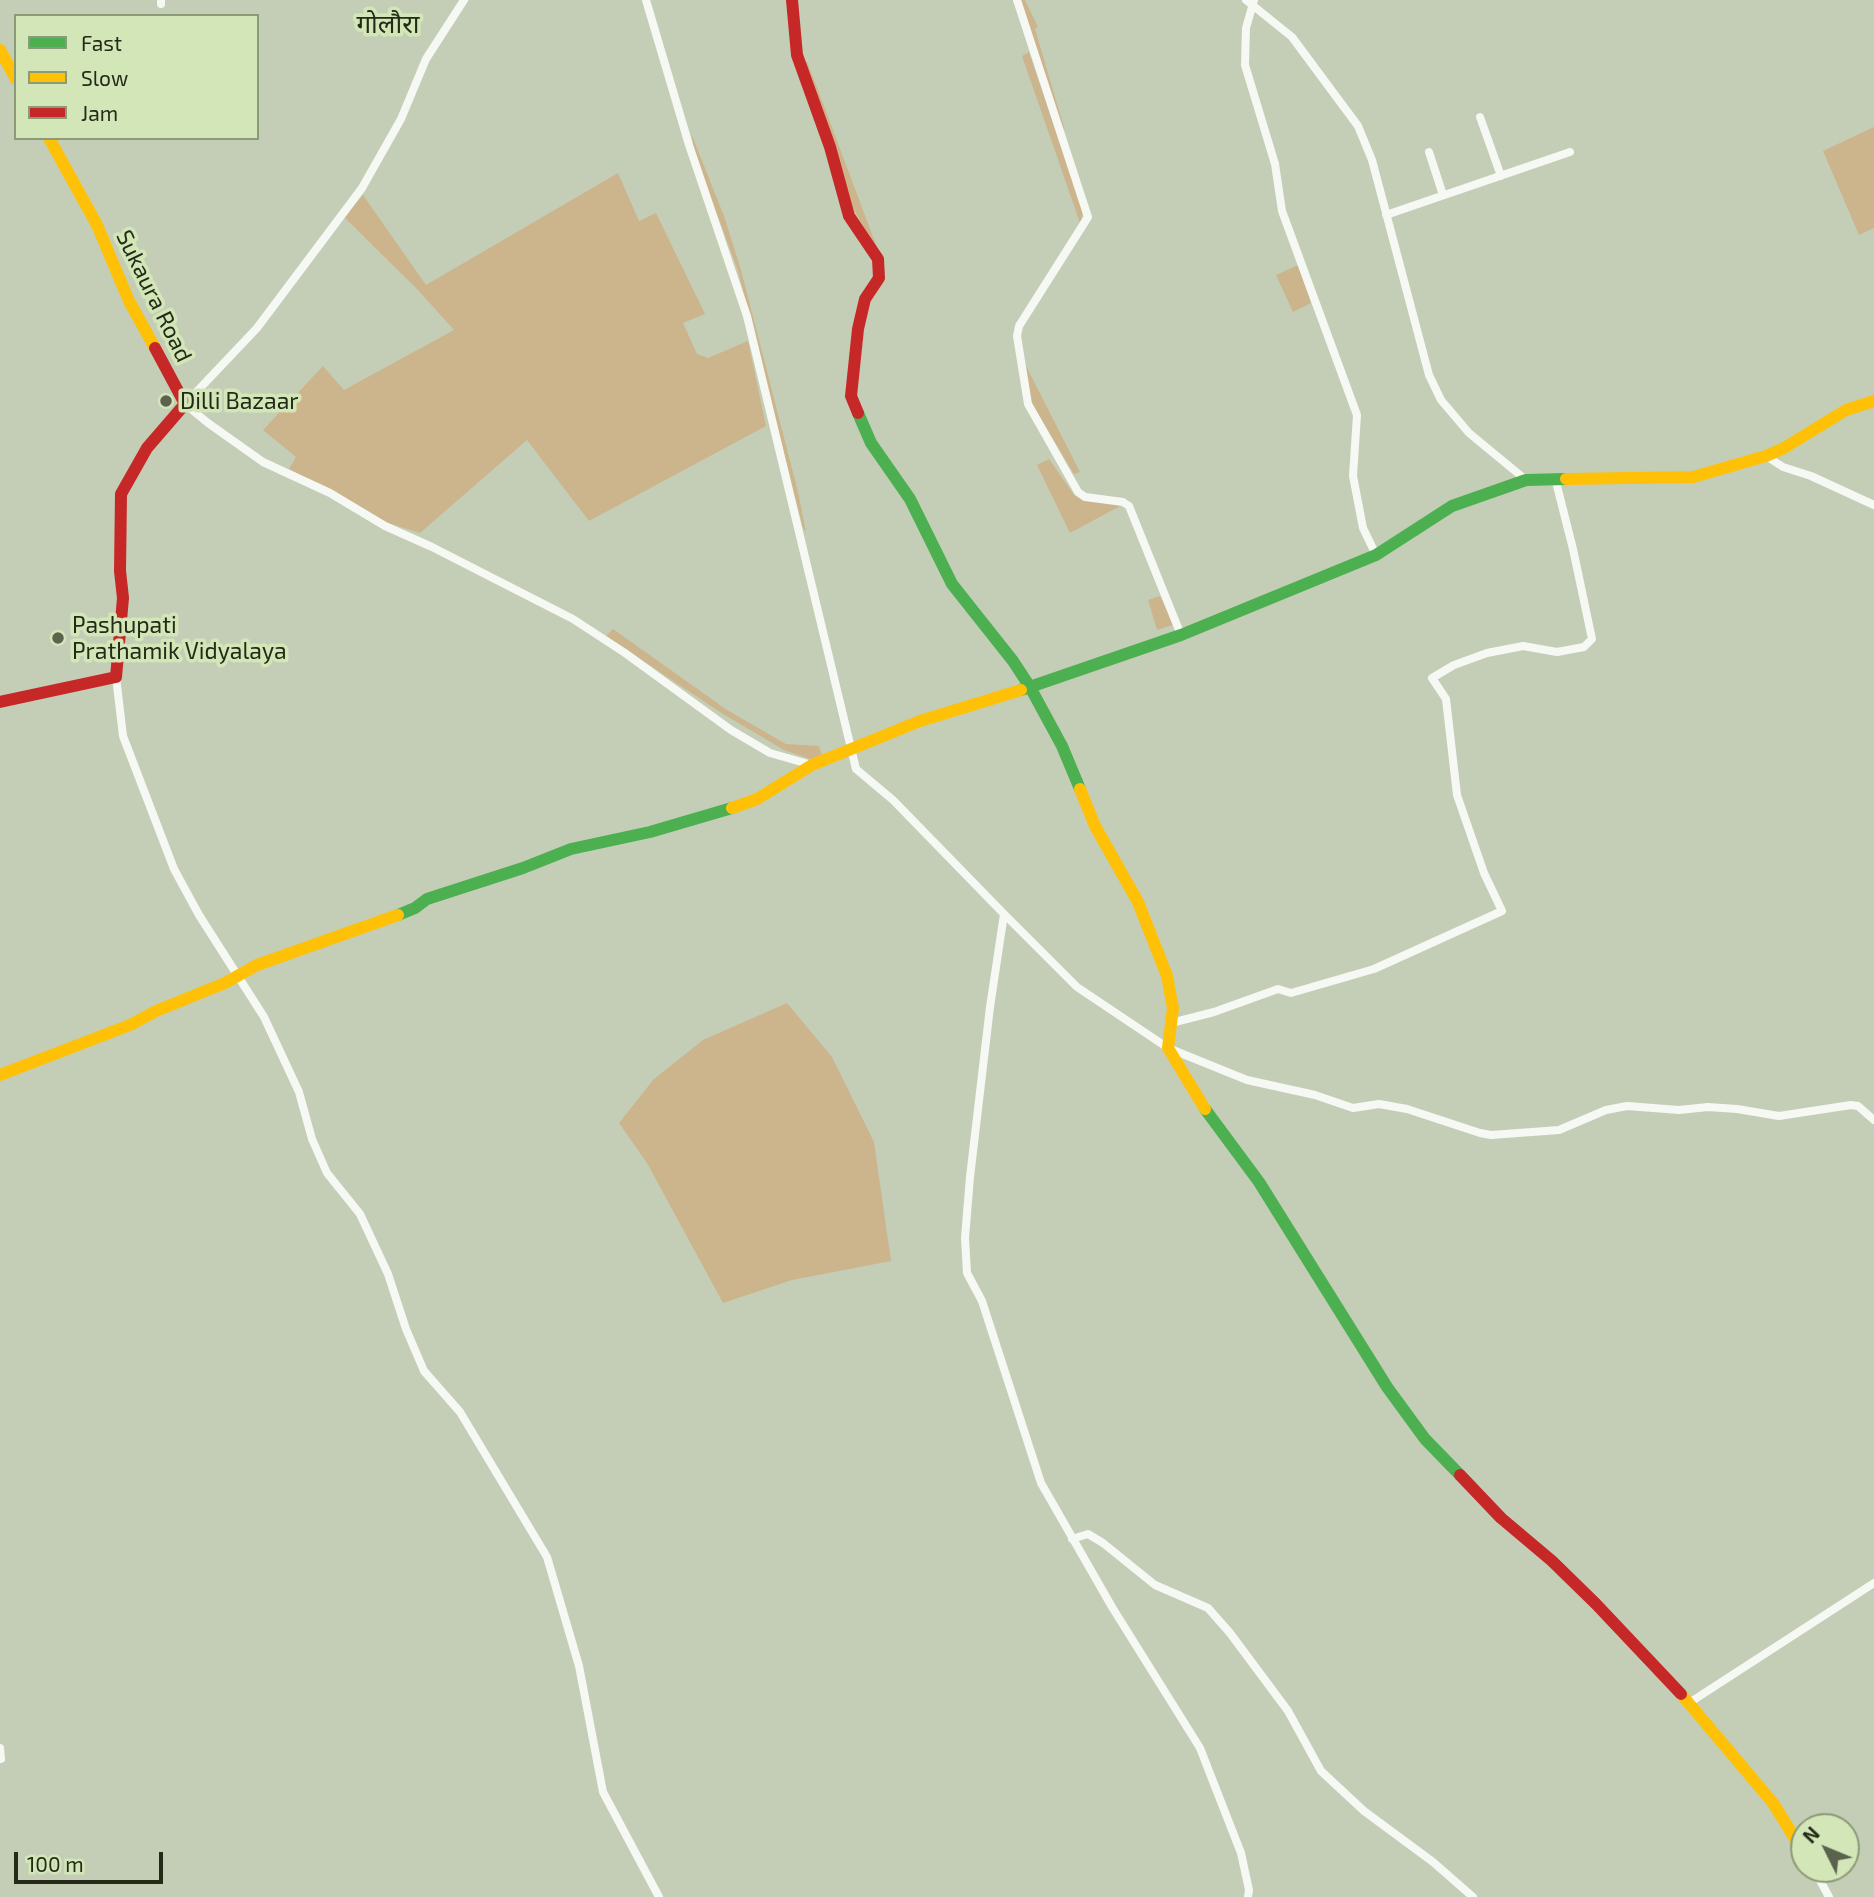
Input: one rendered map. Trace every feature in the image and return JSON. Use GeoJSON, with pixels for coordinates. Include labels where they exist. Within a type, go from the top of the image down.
{"type":"FeatureCollection","features":[{"type":"Feature","properties":{"kind":"street"},"geometry":{"type":"LineString","coordinates":[[464,0],[426,59],[401,119],[362,188],[257,328],[185,404],[147,449],[121,494],[120,571],[123,598],[116,677],[123,736],[174,869],[264,1017],[299,1092],[312,1139],[327,1173],[360,1214],[388,1275],[405,1329],[424,1371],[460,1412],[548,1557],[579,1666],[603,1791],[659,1897]]}},
{"type":"Feature","properties":{"kind":"street"},"geometry":{"type":"LineString","coordinates":[[646,0],[689,145],[747,316],[856,769],[893,800],[1077,987],[1168,1048],[1247,1080],[1315,1095],[1353,1108],[1379,1104],[1407,1109],[1491,1135],[1559,1130],[1606,1110],[1627,1106],[1679,1110],[1707,1107],[1779,1116],[1851,1105],[1858,1106],[1874,1120]]}},
{"type":"Feature","properties":{"kind":"street"},"geometry":{"type":"LineString","coordinates":[[792,0],[797,55],[830,147],[849,216],[878,259],[879,278],[865,299],[858,329],[851,396],[871,443],[910,499],[952,584],[1013,661],[1030,687],[1062,746],[1095,826],[1139,902],[1167,976],[1173,1008],[1168,1048],[1196,1096],[1259,1182],[1387,1387],[1425,1439],[1501,1518],[1552,1561],[1596,1604],[1689,1703],[1773,1802],[1790,1830]]}},
{"type":"Feature","properties":{"kind":"street"},"geometry":{"type":"LineString","coordinates":[[1017,0],[1088,217],[1019,326],[1017,336],[1028,404],[1078,492],[1085,497],[1123,502],[1129,506],[1181,635]]}},
{"type":"Feature","properties":{"kind":"street"},"geometry":{"type":"LineString","coordinates":[[1376,555],[1363,528],[1353,476],[1357,415],[1282,211],[1275,164],[1245,65],[1246,28],[1251,2],[1292,37],[1358,126],[1373,160],[1429,374],[1439,396],[1469,433],[1526,480]]}},
{"type":"Feature","properties":{"kind":"street"},"geometry":{"type":"LineString","coordinates":[[0,50],[14,75]]}},
{"type":"Feature","properties":{"kind":"street"},"geometry":{"type":"LineString","coordinates":[[1480,117],[1501,176]]}},
{"type":"Feature","properties":{"kind":"street","name":"Sukaura Road"},"geometry":{"type":"LineString","coordinates":[[50,140],[97,225],[129,301],[185,404]]}},
{"type":"Feature","properties":{"kind":"street"},"geometry":{"type":"LineString","coordinates":[[1429,152],[1443,195]]}},
{"type":"Feature","properties":{"kind":"street"},"geometry":{"type":"LineString","coordinates":[[1386,215],[1570,152]]}},
{"type":"Feature","properties":{"kind":"street"},"geometry":{"type":"LineString","coordinates":[[0,1075],[130,1025],[237,975],[315,943],[415,908],[427,899],[523,868],[571,849],[650,832],[741,805],[757,799],[812,765],[852,747],[920,721],[1030,687],[1181,635],[1376,555],[1452,506],[1526,480],[1693,477],[1766,456],[1846,410],[1874,401]]}},
{"type":"Feature","properties":{"kind":"street"},"geometry":{"type":"LineString","coordinates":[[185,404],[263,462],[330,493],[385,526],[573,619],[731,730],[770,753],[812,765]]}},
{"type":"Feature","properties":{"kind":"street"},"geometry":{"type":"LineString","coordinates":[[1766,456],[1783,467],[1811,476],[1874,505]]}},
{"type":"Feature","properties":{"kind":"street"},"geometry":{"type":"LineString","coordinates":[[1171,1023],[1214,1012],[1278,989],[1291,993],[1374,969],[1502,911],[1484,873],[1457,795],[1446,699],[1432,678],[1454,665],[1487,653],[1523,646],[1557,652],[1584,647],[1592,639],[1555,478]]}},
{"type":"Feature","properties":{"kind":"street"},"geometry":{"type":"LineString","coordinates":[[0,702],[116,677]]}},
{"type":"Feature","properties":{"kind":"street"},"geometry":{"type":"LineString","coordinates":[[1004,914],[970,1177],[964,1238],[967,1273],[982,1301],[1041,1483],[1112,1607],[1200,1748],[1241,1853],[1249,1889],[1248,1897]]}},
{"type":"Feature","properties":{"kind":"street"},"geometry":{"type":"LineString","coordinates":[[1072,1539],[1088,1534],[1155,1585],[1208,1608],[1288,1711],[1321,1771],[1364,1811],[1433,1862],[1473,1897]]}},
{"type":"Feature","properties":{"kind":"street"},"geometry":{"type":"LineString","coordinates":[[1689,1703],[1874,1583]]}},
{"type":"Feature","properties":{"kind":"street"},"geometry":{"type":"LineString","coordinates":[[0,1748],[1,1759]]}},
{"type":"Feature","properties":{"kind":"shaded area"},"geometry":{"type":"Polygon","coordinates":[[[1020,0],[1025,0],[1038,27],[1035,29],[1065,131],[1059,120],[1020,0]]]}},
{"type":"Feature","properties":{"kind":"shaded area"},"geometry":{"type":"Polygon","coordinates":[[[1029,52],[1083,212],[1080,223],[1022,56],[1029,52]]]}},
{"type":"Feature","properties":{"kind":"shaded area"},"geometry":{"type":"Polygon","coordinates":[[[805,62],[818,90],[882,261],[853,208],[805,62]]]}},
{"type":"Feature","properties":{"kind":"shaded area"},"geometry":{"type":"Polygon","coordinates":[[[1874,127],[1874,228],[1859,235],[1823,151],[1874,127]]]}},
{"type":"Feature","properties":{"kind":"shaded area"},"geometry":{"type":"Polygon","coordinates":[[[691,133],[724,216],[741,270],[806,532],[738,271],[695,154],[691,133]]]}},
{"type":"Feature","properties":{"kind":"shaded area"},"geometry":{"type":"Polygon","coordinates":[[[618,173],[639,221],[656,213],[705,314],[683,323],[697,354],[708,358],[748,341],[766,426],[589,521],[527,440],[420,533],[388,523],[289,469],[296,457],[263,430],[323,366],[344,390],[454,330],[418,290],[344,217],[363,195],[426,285],[618,173]]]}},
{"type":"Feature","properties":{"kind":"shaded area"},"geometry":{"type":"Polygon","coordinates":[[[1298,265],[1311,303],[1293,312],[1276,275],[1298,265]]]}},
{"type":"Feature","properties":{"kind":"shaded area"},"geometry":{"type":"Polygon","coordinates":[[[1023,360],[1080,472],[1074,474],[1031,402],[1023,360]]]}},
{"type":"Feature","properties":{"kind":"shaded area"},"geometry":{"type":"Polygon","coordinates":[[[1049,459],[1074,495],[1082,500],[1122,505],[1070,533],[1037,465],[1049,459]]]}},
{"type":"Feature","properties":{"kind":"shaded area"},"geometry":{"type":"Polygon","coordinates":[[[1160,596],[1175,624],[1157,630],[1148,600],[1160,596]]]}},
{"type":"Feature","properties":{"kind":"shaded area"},"geometry":{"type":"Polygon","coordinates":[[[613,629],[727,710],[786,744],[819,746],[822,755],[813,760],[784,750],[723,714],[606,636],[613,629]]]}},
{"type":"Feature","properties":{"kind":"shaded area"},"geometry":{"type":"Polygon","coordinates":[[[787,1003],[832,1057],[874,1142],[891,1261],[792,1280],[723,1303],[647,1163],[619,1123],[654,1079],[703,1040],[787,1003]]]}},
{"type":"Feature","properties":{"kind":"traffic: fast"},"geometry":{"type":"LineString","coordinates":[[858,413],[871,443],[910,499],[952,584],[1013,661],[1030,687],[1062,746],[1080,789]]}},
{"type":"Feature","properties":{"kind":"traffic: fast"},"geometry":{"type":"LineString","coordinates":[[1021,690],[1181,635],[1376,555],[1452,506],[1526,480],[1566,479]]}},
{"type":"Feature","properties":{"kind":"traffic: fast"},"geometry":{"type":"LineString","coordinates":[[398,915],[427,899],[523,868],[571,849],[650,832],[732,808]]}},
{"type":"Feature","properties":{"kind":"traffic: fast"},"geometry":{"type":"LineString","coordinates":[[1205,1109],[1259,1182],[1387,1387],[1425,1439],[1460,1475]]}},
{"type":"Feature","properties":{"kind":"traffic: slow"},"geometry":{"type":"LineString","coordinates":[[0,50],[14,75]]}},
{"type":"Feature","properties":{"kind":"traffic: slow"},"geometry":{"type":"LineString","coordinates":[[50,140],[97,225],[129,301],[155,348]]}},
{"type":"Feature","properties":{"kind":"traffic: slow"},"geometry":{"type":"LineString","coordinates":[[1566,479],[1693,477],[1766,456],[1846,410],[1874,401]]}},
{"type":"Feature","properties":{"kind":"traffic: slow"},"geometry":{"type":"LineString","coordinates":[[732,808],[757,799],[812,765],[920,721],[1021,690]]}},
{"type":"Feature","properties":{"kind":"traffic: slow"},"geometry":{"type":"LineString","coordinates":[[1080,789],[1095,826],[1138,902],[1167,976],[1173,1008],[1168,1048],[1205,1109]]}},
{"type":"Feature","properties":{"kind":"traffic: slow"},"geometry":{"type":"LineString","coordinates":[[0,1075],[130,1025],[156,1011],[225,983],[257,965],[398,915]]}},
{"type":"Feature","properties":{"kind":"traffic: slow"},"geometry":{"type":"LineString","coordinates":[[1681,1694],[1773,1803],[1790,1830]]}},
{"type":"Feature","properties":{"kind":"traffic: jam"},"geometry":{"type":"LineString","coordinates":[[792,0],[797,55],[830,147],[849,216],[878,259],[879,278],[865,299],[858,329],[851,396],[858,413]]}},
{"type":"Feature","properties":{"kind":"traffic: jam"},"geometry":{"type":"LineString","coordinates":[[0,702],[116,677],[123,598],[120,571],[121,494],[147,448],[185,404],[155,348]]}},
{"type":"Feature","properties":{"kind":"traffic: jam"},"geometry":{"type":"LineString","coordinates":[[1460,1475],[1501,1518],[1552,1561],[1596,1604],[1681,1694]]}},
{"type":"Feature","properties":{"kind":"place","name":"Dilli Bazaar"},"geometry":{"type":"Point","coordinates":[166,401]}},
{"type":"Feature","properties":{"kind":"place","name":"Pashupati Prathamik Vidyalaya"},"geometry":{"type":"Point","coordinates":[58,638]}},
{"type":"Feature","properties":{"kind":"district","name":"गोलौरा"},"geometry":{"type":"Point","coordinates":[388,24]}}]}
